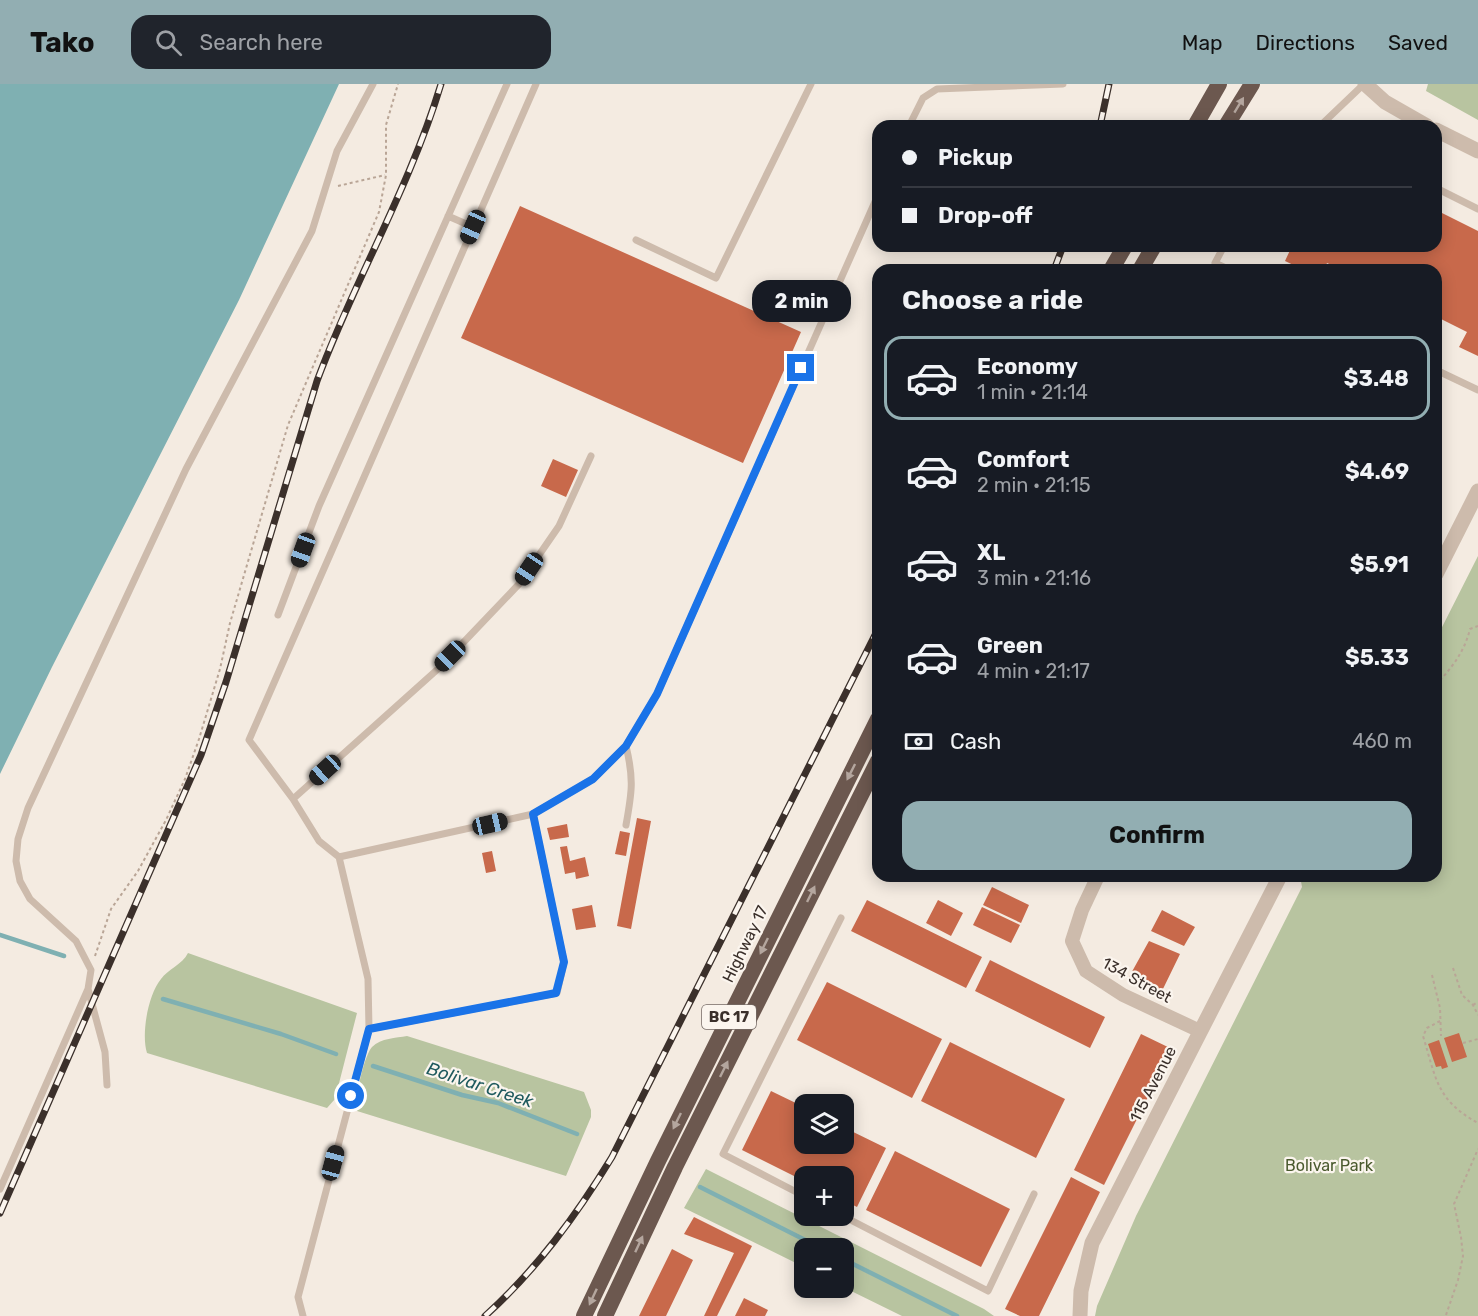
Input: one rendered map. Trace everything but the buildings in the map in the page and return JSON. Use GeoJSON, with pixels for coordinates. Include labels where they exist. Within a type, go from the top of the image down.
{"type":"FeatureCollection","features":[{"type":"Feature","properties":{"kind":"highway"},"geometry":{"type":"LineString","coordinates":[[1198,120],[1219,84]]}},
{"type":"Feature","properties":{"kind":"highway"},"geometry":{"type":"LineString","coordinates":[[1230,120],[1252,84]]}},
{"type":"Feature","properties":{"kind":"highway","name":"Highway 17"},"geometry":{"type":"LineString","coordinates":[[584,1316],[658,1161],[872,731]]}},
{"type":"Feature","properties":{"kind":"highway","name":"BC 17"},"geometry":{"type":"LineString","coordinates":[[605,1316],[675,1167],[872,773]]}},
{"type":"Feature","properties":{"kind":"street"},"geometry":{"type":"LineString","coordinates":[[1365,84],[1385,102],[1416,120]]}},
{"type":"Feature","properties":{"kind":"street"},"geometry":{"type":"LineString","coordinates":[[1442,133],[1478,152]]}},
{"type":"Feature","properties":{"kind":"street"},"geometry":{"type":"LineString","coordinates":[[1442,562],[1478,491]]}},
{"type":"Feature","properties":{"kind":"street","name":"134 Street"},"geometry":{"type":"LineString","coordinates":[[1095,882],[1082,910],[1072,941],[1086,971],[1123,995],[1200,1031]]}},
{"type":"Feature","properties":{"kind":"street","name":"115 Avenue"},"geometry":{"type":"LineString","coordinates":[[1080,1316],[1081,1291],[1092,1243],[1277,882]]}},
{"type":"Feature","properties":{"kind":"lane"},"geometry":{"type":"LineString","coordinates":[[0,1189],[88,989],[91,970],[76,941],[30,899],[20,881],[16,861],[18,839],[33,798],[186,469],[312,231],[337,151],[373,84]]}},
{"type":"Feature","properties":{"kind":"lane"},"geometry":{"type":"LineString","coordinates":[[278,615],[319,506],[507,84]]}},
{"type":"Feature","properties":{"kind":"lane"},"geometry":{"type":"LineString","coordinates":[[303,1316],[298,1297],[369,1029],[368,979],[339,857],[319,841],[293,799],[249,740],[536,84]]}},
{"type":"Feature","properties":{"kind":"lane"},"geometry":{"type":"LineString","coordinates":[[636,240],[716,278],[811,84]]}},
{"type":"Feature","properties":{"kind":"lane"},"geometry":{"type":"LineString","coordinates":[[912,120],[923,98],[937,89],[1063,84]]}},
{"type":"Feature","properties":{"kind":"lane"},"geometry":{"type":"LineString","coordinates":[[1326,120],[1365,84]]}},
{"type":"Feature","properties":{"kind":"lane"},"geometry":{"type":"LineString","coordinates":[[1442,191],[1478,209]]}},
{"type":"Feature","properties":{"kind":"lane"},"geometry":{"type":"LineString","coordinates":[[339,857],[533,814],[593,779],[626,746],[657,694],[872,209]]}},
{"type":"Feature","properties":{"kind":"lane"},"geometry":{"type":"LineString","coordinates":[[448,216],[473,227]]}},
{"type":"Feature","properties":{"kind":"lane"},"geometry":{"type":"LineString","coordinates":[[1442,372],[1477,387]]}},
{"type":"Feature","properties":{"kind":"lane"},"geometry":{"type":"LineString","coordinates":[[293,799],[439,668],[519,584],[558,526],[591,456]]}},
{"type":"Feature","properties":{"kind":"lane"},"geometry":{"type":"LineString","coordinates":[[626,746],[633,773],[632,794],[626,825]]}},
{"type":"Feature","properties":{"kind":"lane"},"geometry":{"type":"LineString","coordinates":[[369,1029],[556,993],[564,962],[533,814]]}},
{"type":"Feature","properties":{"kind":"lane"},"geometry":{"type":"LineString","coordinates":[[794,1191],[723,1154],[841,918]]}},
{"type":"Feature","properties":{"kind":"lane"},"geometry":{"type":"LineString","coordinates":[[88,989],[105,1052],[106,1085]]}},
{"type":"Feature","properties":{"kind":"lane"},"geometry":{"type":"LineString","coordinates":[[854,1222],[988,1291],[1035,1194]]}},
{"type":"Feature","properties":{"kind":"path"},"geometry":{"type":"LineString","coordinates":[[91,970],[111,909],[138,871],[165,820],[185,779],[199,739],[220,669],[230,623],[288,426],[380,212],[386,175],[386,124],[398,84]]}},
{"type":"Feature","properties":{"kind":"path"},"geometry":{"type":"LineString","coordinates":[[326,188],[386,175]]}},
{"type":"Feature","properties":{"kind":"path"},"geometry":{"type":"LineString","coordinates":[[1442,678],[1466,646],[1470,629],[1478,626]]}},
{"type":"Feature","properties":{"kind":"path"},"geometry":{"type":"LineString","coordinates":[[1453,968],[1462,995],[1473,1005],[1478,1015]]}},
{"type":"Feature","properties":{"kind":"path"},"geometry":{"type":"LineString","coordinates":[[1432,975],[1440,1008],[1441,1036]]}},
{"type":"Feature","properties":{"kind":"path"},"geometry":{"type":"LineString","coordinates":[[1473,1005],[1478,1002]]}},
{"type":"Feature","properties":{"kind":"path"},"geometry":{"type":"LineString","coordinates":[[1440,1021],[1427,1028],[1422,1036],[1437,1082],[1449,1104],[1478,1123]]}},
{"type":"Feature","properties":{"kind":"path"},"geometry":{"type":"LineString","coordinates":[[1462,1043],[1478,1040]]}},
{"type":"Feature","properties":{"kind":"path"},"geometry":{"type":"LineString","coordinates":[[1447,1316],[1463,1256],[1454,1204],[1478,1149]]}},
{"type":"Feature","properties":{"kind":"green space"},"geometry":{"type":"Polygon","coordinates":[[[1428,84],[1478,84],[1478,120],[1426,91],[1428,84]]]}},
{"type":"Feature","properties":{"kind":"green space","name":"Bolivar Park"},"geometry":{"type":"Polygon","coordinates":[[[1478,556],[1478,1316],[1095,1316],[1097,1306],[1136,1216],[1302,887],[1301,882],[1442,882],[1442,627],[1478,556]]]}},
{"type":"Feature","properties":{"kind":"green space"},"geometry":{"type":"Polygon","coordinates":[[[188,953],[357,1013],[335,1099],[327,1108],[147,1053],[145,1025],[152,995],[164,976],[188,953]]]}},
{"type":"Feature","properties":{"kind":"green space"},"geometry":{"type":"Polygon","coordinates":[[[407,1036],[584,1092],[591,1110],[591,1117],[566,1176],[357,1111],[360,1078],[372,1047],[384,1040],[407,1036]]]}},
{"type":"Feature","properties":{"kind":"green space"},"geometry":{"type":"Polygon","coordinates":[[[706,1169],[794,1213],[794,1226],[819,1226],[843,1238],[794,1238],[794,1262],[684,1208],[706,1169]]]}},
{"type":"Feature","properties":{"kind":"green space"},"geometry":{"type":"Polygon","coordinates":[[[854,1244],[994,1316],[902,1316],[854,1292],[854,1244]]]}},
{"type":"Feature","properties":{"kind":"water"},"geometry":{"type":"Polygon","coordinates":[[[0,84],[339,84],[239,300],[0,774],[0,84]]]}},
{"type":"Feature","properties":{"kind":"waterway","name":"Bolivar Creek"},"geometry":{"type":"LineString","coordinates":[[0,935],[64,956]]}},
{"type":"Feature","properties":{"kind":"waterway","name":"Bolivar Creek"},"geometry":{"type":"LineString","coordinates":[[163,999],[281,1034],[336,1054]]}},
{"type":"Feature","properties":{"kind":"waterway","name":"Bolivar Creek"},"geometry":{"type":"LineString","coordinates":[[373,1066],[462,1095],[498,1103],[577,1134]]}},
{"type":"Feature","properties":{"kind":"waterway","name":"Bolivar Creek"},"geometry":{"type":"LineString","coordinates":[[700,1187],[801,1238]]}},
{"type":"Feature","properties":{"kind":"waterway","name":"Bolivar Creek"},"geometry":{"type":"LineString","coordinates":[[854,1264],[957,1316]]}},
{"type":"Feature","properties":{"kind":"railway"},"geometry":{"type":"LineString","coordinates":[[0,1213],[201,755],[226,682],[317,381],[414,160],[441,84]]}},
{"type":"Feature","properties":{"kind":"railway"},"geometry":{"type":"LineString","coordinates":[[1101,120],[1109,84]]}},
{"type":"Feature","properties":{"kind":"railway"},"geometry":{"type":"LineString","coordinates":[[1056,264],[1061,252]]}},
{"type":"Feature","properties":{"kind":"railway"},"geometry":{"type":"LineString","coordinates":[[485,1316],[539,1261],[612,1157],[872,641]]}},
{"type":"Feature","properties":{"kind":"route"},"geometry":{"type":"LineString","coordinates":[[351,1096],[369,1029],[556,993],[564,962],[533,814],[593,779],[626,746],[657,694],[801,368]]}}]}
